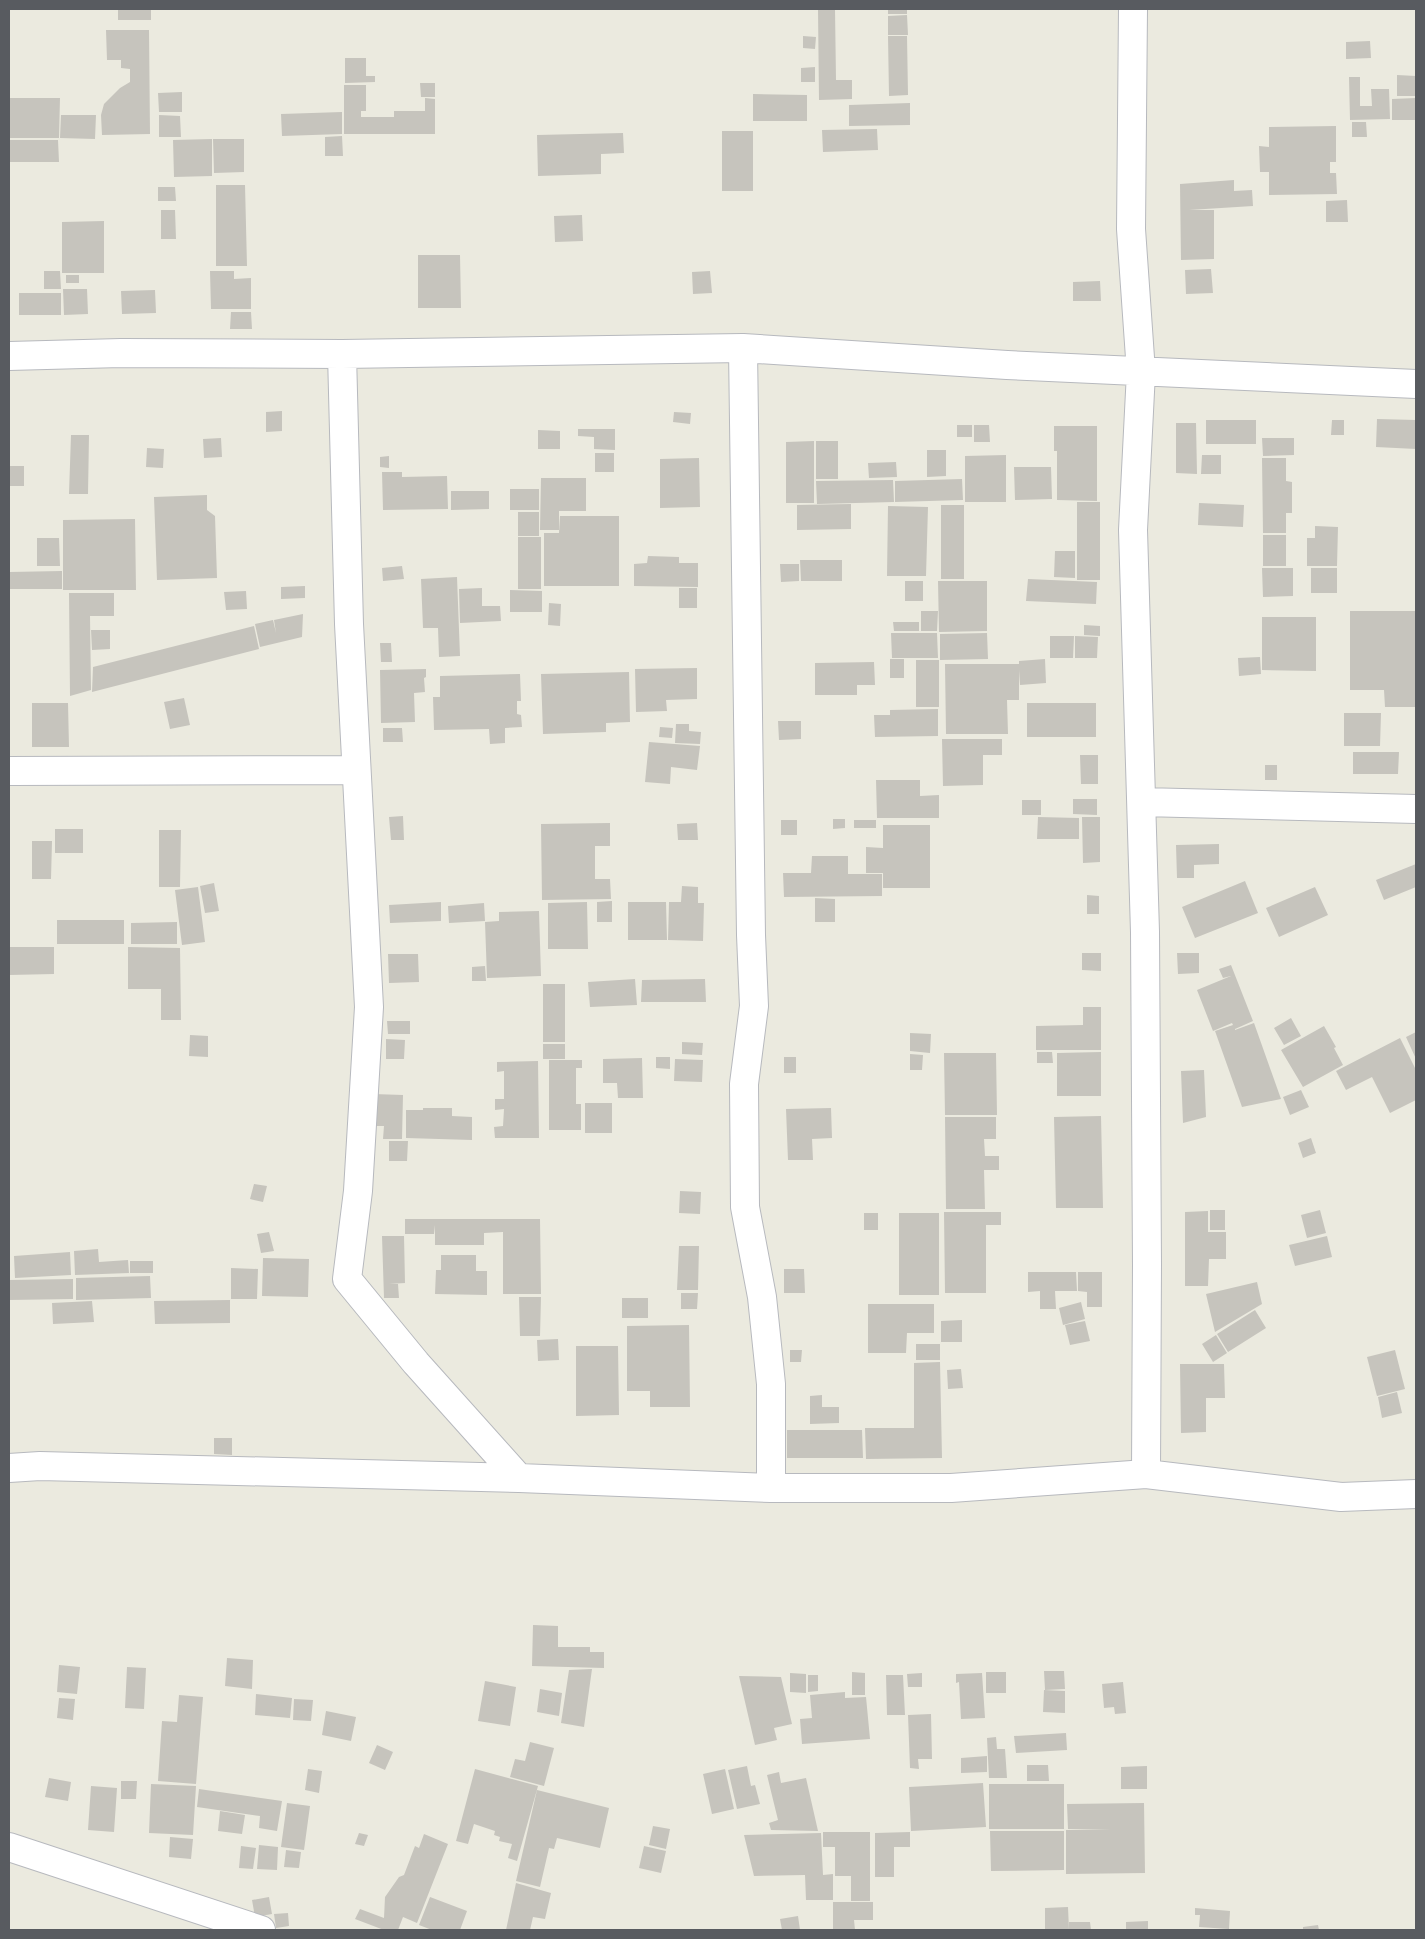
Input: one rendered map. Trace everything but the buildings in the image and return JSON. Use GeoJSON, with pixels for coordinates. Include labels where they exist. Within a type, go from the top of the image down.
{"type":"FeatureCollection","features":[{"type":"Feature","properties":{"kind":"street"},"geometry":{"type":"LineString","coordinates":[[1133,9],[1131,229],[1141,372],[1133,530],[1142,802],[1147,1254],[1146,1474]]}},
{"type":"Feature","properties":{"kind":"street"},"geometry":{"type":"LineString","coordinates":[[743,348],[751,935],[754,1006],[744,1084],[745,1207],[762,1297],[771,1384],[771,1488]]}},
{"type":"Feature","properties":{"kind":"street"},"geometry":{"type":"LineString","coordinates":[[9,356],[121,353],[342,354],[743,348],[1141,372],[1416,384]]}},
{"type":"Feature","properties":{"kind":"street"},"geometry":{"type":"LineString","coordinates":[[342,354],[355,770],[370,1007],[358,1191],[347,1279],[416,1362],[519,1478]]}},
{"type":"Feature","properties":{"kind":"street"},"geometry":{"type":"LineString","coordinates":[[9,771],[355,770]]}},
{"type":"Feature","properties":{"kind":"street"},"geometry":{"type":"LineString","coordinates":[[1142,802],[1416,809]]}},
{"type":"Feature","properties":{"kind":"street"},"geometry":{"type":"LineString","coordinates":[[9,1468],[40,1466],[519,1478],[771,1488],[951,1488],[1146,1474],[1341,1497],[1416,1494]]}},
{"type":"Feature","properties":{"kind":"street"},"geometry":{"type":"LineString","coordinates":[[9,1847],[261,1930]]}}]}
